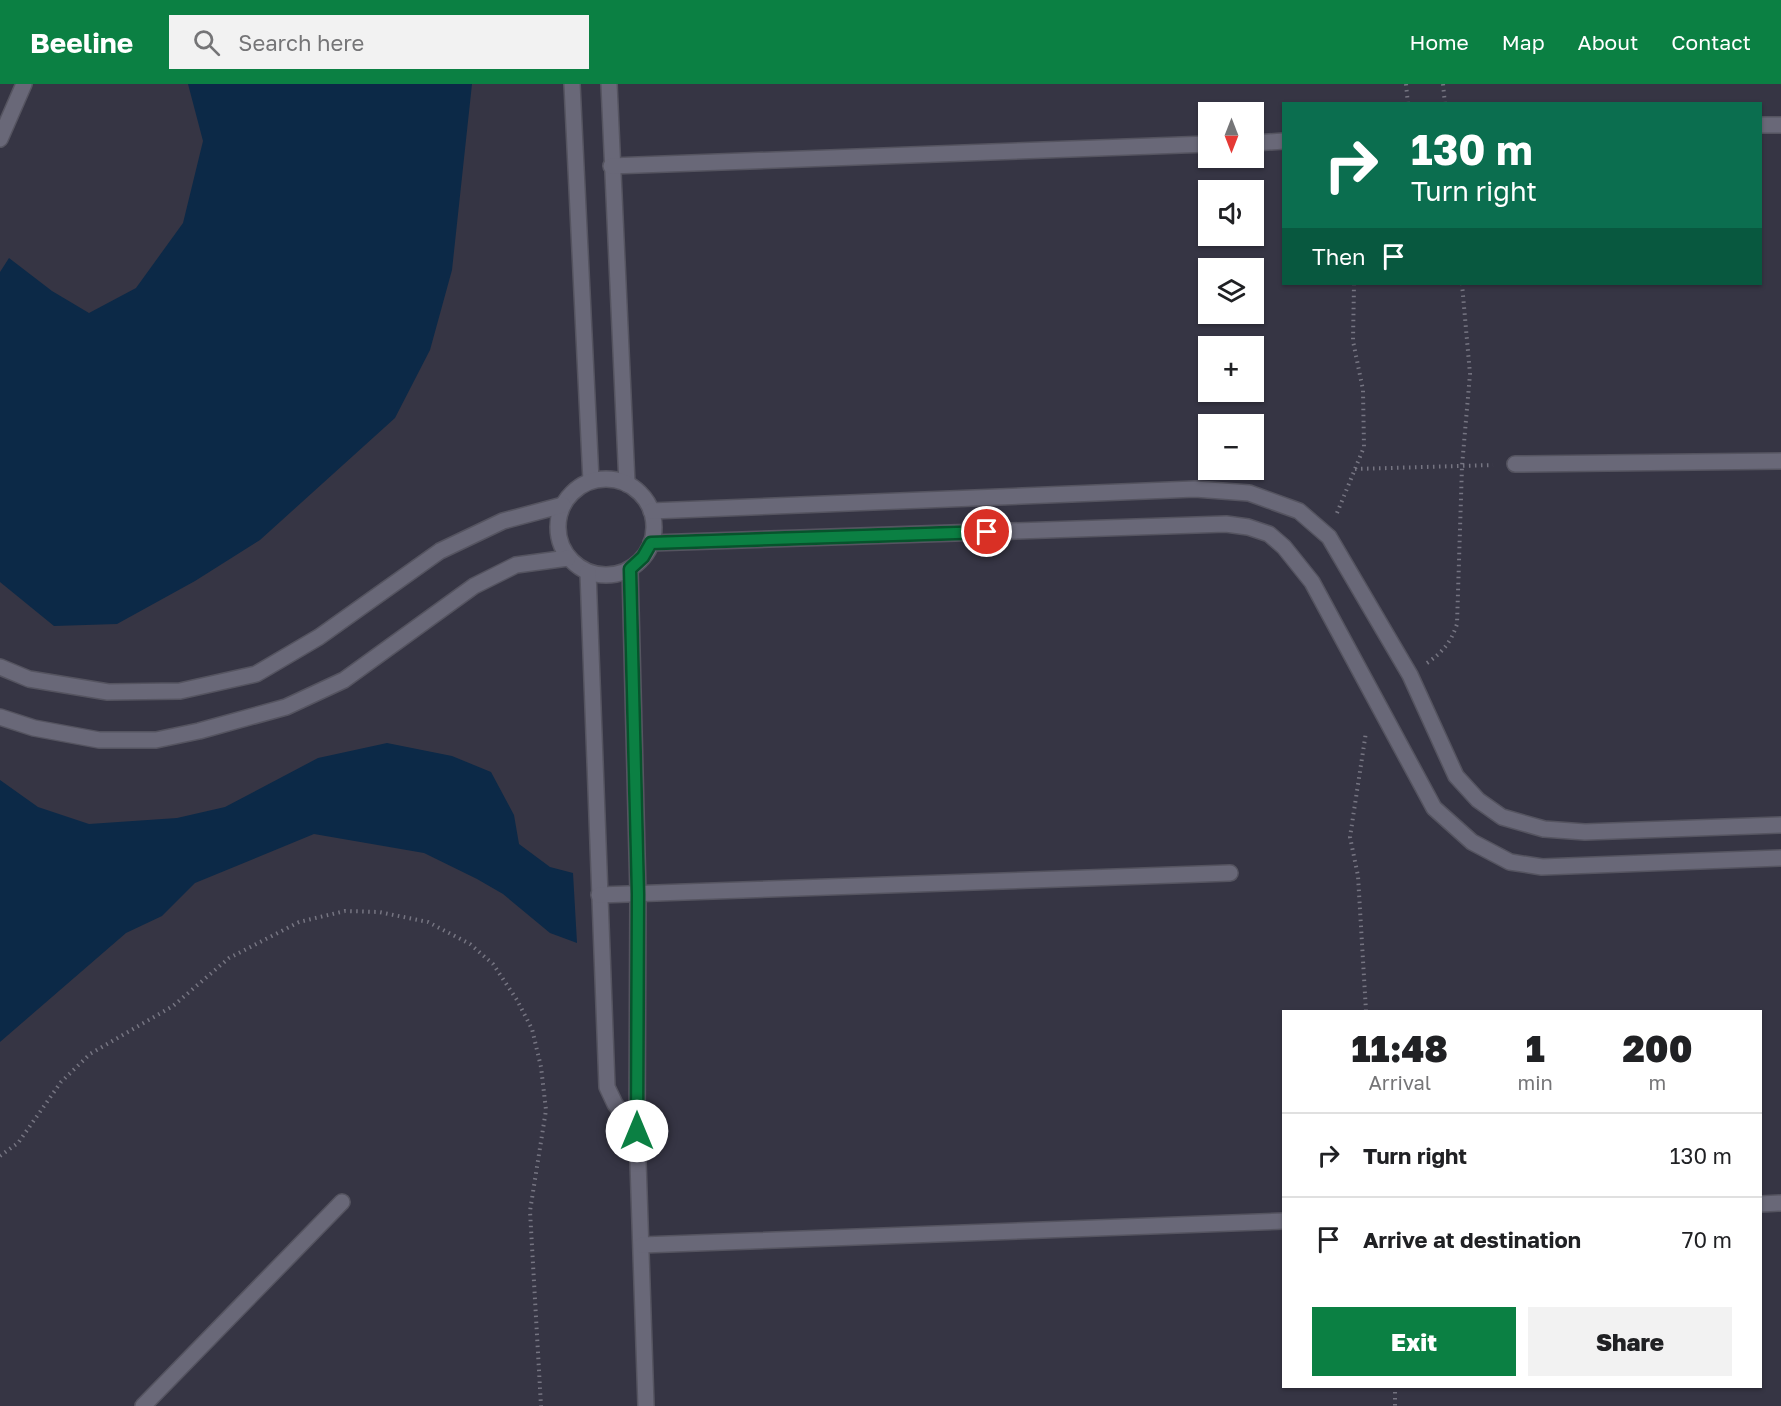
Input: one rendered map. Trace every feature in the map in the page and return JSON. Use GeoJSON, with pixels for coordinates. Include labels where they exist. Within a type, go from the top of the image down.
{"type":"FeatureCollection","features":[{"type":"Feature","properties":{"kind":"street"},"geometry":{"type":"LineString","coordinates":[[0,139],[24,84]]}},
{"type":"Feature","properties":{"kind":"street"},"geometry":{"type":"LineString","coordinates":[[572,84],[591,481]]}},
{"type":"Feature","properties":{"kind":"street"},"geometry":{"type":"LineString","coordinates":[[609,84],[627,484]]}},
{"type":"Feature","properties":{"kind":"street"},"geometry":{"type":"LineString","coordinates":[[1762,125],[1781,124]]}},
{"type":"Feature","properties":{"kind":"street"},"geometry":{"type":"LineString","coordinates":[[1264,142],[1282,141]]}},
{"type":"Feature","properties":{"kind":"street"},"geometry":{"type":"LineString","coordinates":[[611,166],[1198,144]]}},
{"type":"Feature","properties":{"kind":"street"},"geometry":{"type":"LineString","coordinates":[[1515,464],[1781,461]]}},
{"type":"Feature","properties":{"kind":"street"},"geometry":{"type":"LineString","coordinates":[[609,479],[627,484],[642,495],[651,511],[654,527],[651,543],[643,557],[630,569],[610,575],[588,572],[568,558],[559,542],[557,523],[562,505],[574,490],[591,481],[609,479]]}},
{"type":"Feature","properties":{"kind":"street"},"geometry":{"type":"LineString","coordinates":[[651,511],[1195,489],[1249,493],[1299,511],[1329,537],[1410,675],[1456,776],[1478,800],[1502,817],[1544,829],[1585,832],[1781,825]]}},
{"type":"Feature","properties":{"kind":"street"},"geometry":{"type":"LineString","coordinates":[[0,667],[29,679],[108,692],[180,691],[256,674],[319,637],[440,551],[503,521],[562,505]]}},
{"type":"Feature","properties":{"kind":"street"},"geometry":{"type":"LineString","coordinates":[[651,543],[1215,525],[1248,527],[1269,534],[1284,547],[1312,582],[1434,808],[1472,842],[1510,862],[1542,867],[1781,858]]}},
{"type":"Feature","properties":{"kind":"street"},"geometry":{"type":"LineString","coordinates":[[0,717],[34,728],[99,740],[156,740],[199,731],[286,707],[344,680],[474,586],[516,565],[568,558]]}},
{"type":"Feature","properties":{"kind":"street"},"geometry":{"type":"LineString","coordinates":[[630,569],[638,894],[637,1131],[646,1406]]}},
{"type":"Feature","properties":{"kind":"street"},"geometry":{"type":"LineString","coordinates":[[588,572],[607,1087],[615,1104],[637,1131]]}},
{"type":"Feature","properties":{"kind":"street"},"geometry":{"type":"LineString","coordinates":[[599,895],[1230,873]]}},
{"type":"Feature","properties":{"kind":"street"},"geometry":{"type":"LineString","coordinates":[[142,1406],[342,1202]]}},
{"type":"Feature","properties":{"kind":"street"},"geometry":{"type":"LineString","coordinates":[[1762,1203],[1781,1203]]}},
{"type":"Feature","properties":{"kind":"street"},"geometry":{"type":"LineString","coordinates":[[642,1245],[1282,1221]]}},
{"type":"Feature","properties":{"kind":"path"},"geometry":{"type":"LineString","coordinates":[[1406,84],[1407,102]]}},
{"type":"Feature","properties":{"kind":"path"},"geometry":{"type":"LineString","coordinates":[[1443,84],[1445,102]]}},
{"type":"Feature","properties":{"kind":"path"},"geometry":{"type":"LineString","coordinates":[[1329,537],[1364,447],[1363,390],[1353,341],[1354,285]]}},
{"type":"Feature","properties":{"kind":"path"},"geometry":{"type":"LineString","coordinates":[[1355,469],[1515,464]]}},
{"type":"Feature","properties":{"kind":"path"},"geometry":{"type":"LineString","coordinates":[[0,1156],[18,1143],[61,1082],[90,1054],[173,1006],[229,958],[299,922],[345,911],[379,912],[428,922],[470,944],[493,964],[517,1000],[532,1029],[541,1067],[546,1110],[530,1211],[541,1406]]}},
{"type":"Feature","properties":{"kind":"path"},"geometry":{"type":"LineString","coordinates":[[1395,1388],[1395,1406]]}},
{"type":"Feature","properties":{"kind":"water"},"geometry":{"type":"Polygon","coordinates":[[[188,84],[472,84],[452,270],[430,350],[395,418],[260,540],[195,581],[117,624],[54,626],[0,582],[0,272],[9,258],[52,291],[89,313],[136,288],[183,223],[203,141],[188,84]]]}},
{"type":"Feature","properties":{"kind":"water"},"geometry":{"type":"Polygon","coordinates":[[[387,743],[452,756],[491,772],[514,815],[519,844],[550,867],[573,873],[577,943],[550,933],[503,894],[424,853],[314,834],[195,883],[162,916],[126,933],[0,1042],[0,780],[38,807],[89,824],[177,818],[225,807],[318,758],[387,743]]]}},
{"type":"Feature","properties":{"kind":"route"},"geometry":{"type":"LineString","coordinates":[[637,1131],[638,894],[630,569],[643,557],[651,543],[987,532]]}}]}
